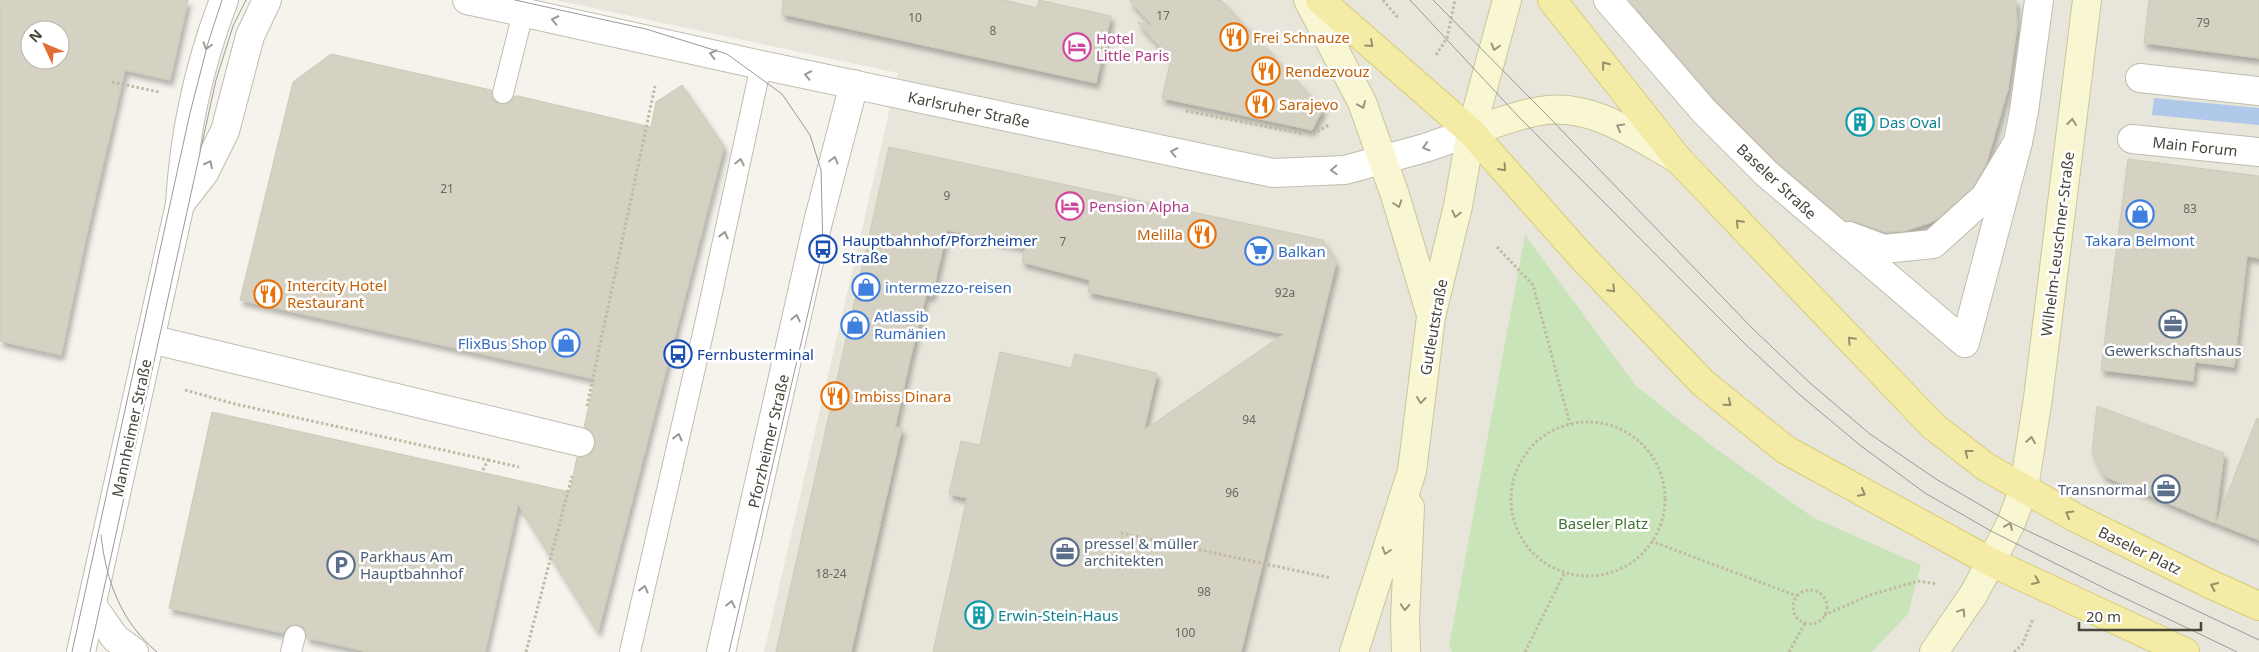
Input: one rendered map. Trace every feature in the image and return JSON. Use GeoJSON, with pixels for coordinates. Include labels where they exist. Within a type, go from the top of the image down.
{"type":"FeatureCollection","features":[{"type":"Feature","properties":{"kind":"main road"},"geometry":{"type":"LineString","coordinates":[[1308,0],[1362,102],[1395,195],[1432,317]]}},
{"type":"Feature","properties":{"kind":"main road"},"geometry":{"type":"LineString","coordinates":[[1320,0],[1471,132],[1582,257],[1702,383],[1786,450],[1991,562],[2185,652]]}},
{"type":"Feature","properties":{"kind":"main road","name":"Gutleutstraße"},"geometry":{"type":"LineString","coordinates":[[1354,652],[1412,471],[1432,317],[1458,206],[1471,132],[1507,0]]}},
{"type":"Feature","properties":{"kind":"main road"},"geometry":{"type":"LineString","coordinates":[[1552,0],[1678,159]]}},
{"type":"Feature","properties":{"kind":"main road","name":"Wilhelm-Leuschner-Straße"},"geometry":{"type":"LineString","coordinates":[[2024,488],[2039,389],[2087,0]]}},
{"type":"Feature","properties":{"kind":"main road"},"geometry":{"type":"LineString","coordinates":[[1471,132],[1518,116],[1543,111],[1580,112],[1604,118],[1678,159]]}},
{"type":"Feature","properties":{"kind":"main road","name":"Baseler Platz"},"geometry":{"type":"LineString","coordinates":[[1678,159],[1933,426],[1986,467],[2076,518],[2259,606]]}},
{"type":"Feature","properties":{"kind":"main road"},"geometry":{"type":"LineString","coordinates":[[1406,652],[1405,619],[1412,471]]}},
{"type":"Feature","properties":{"kind":"main road"},"geometry":{"type":"LineString","coordinates":[[1934,652],[1973,596],[2011,523],[2024,488]]}},
{"type":"Feature","properties":{"kind":"street","name":"Mannheimer Straße"},"geometry":{"type":"LineString","coordinates":[[81,652],[180,204],[191,113],[208,43],[224,0]]}},
{"type":"Feature","properties":{"kind":"street","name":"Mannheimer Straße"},"geometry":{"type":"LineString","coordinates":[[180,204],[204,173],[225,131],[250,36],[267,0]]}},
{"type":"Feature","properties":{"kind":"street","name":"Baseler Straße"},"geometry":{"type":"LineString","coordinates":[[1608,0],[1704,111],[1767,174],[1965,343],[2018,142]]}},
{"type":"Feature","properties":{"kind":"street"},"geometry":{"type":"LineString","coordinates":[[1829,228],[1884,249],[1933,244],[1985,197],[2018,142],[2039,0]]}},
{"type":"Feature","properties":{"kind":"street","name":"Karlsruher Straße"},"geometry":{"type":"LineString","coordinates":[[475,1],[761,65],[1273,173],[1344,170],[1381,158],[1425,148],[1471,132]]}},
{"type":"Feature","properties":{"kind":"street"},"geometry":{"type":"LineString","coordinates":[[2140,78],[2259,91]]}},
{"type":"Feature","properties":{"kind":"street","name":"Pforzheimer Straße"},"geometry":{"type":"LineString","coordinates":[[721,652],[818,222],[854,84]]}},
{"type":"Feature","properties":{"kind":"street","name":"Main Forum"},"geometry":{"type":"LineString","coordinates":[[2132,139],[2259,152]]}},
{"type":"Feature","properties":{"kind":"street"},"geometry":{"type":"LineString","coordinates":[[150,339],[580,442]]}},
{"type":"Feature","properties":{"kind":"street"},"geometry":{"type":"LineString","coordinates":[[92,606],[121,647]]}},
{"type":"Feature","properties":{"kind":"lane"},"geometry":{"type":"LineString","coordinates":[[503,93],[523,13]]}},
{"type":"Feature","properties":{"kind":"lane"},"geometry":{"type":"LineString","coordinates":[[630,652],[706,320],[761,65]]}},
{"type":"Feature","properties":{"kind":"path"},"geometry":{"type":"LineString","coordinates":[[1433,60],[1447,38],[1455,0]]}},
{"type":"Feature","properties":{"kind":"path"},"geometry":{"type":"LineString","coordinates":[[112,82],[165,93]]}},
{"type":"Feature","properties":{"kind":"path"},"geometry":{"type":"LineString","coordinates":[[526,652],[580,442],[655,86]]}},
{"type":"Feature","properties":{"kind":"path"},"geometry":{"type":"LineString","coordinates":[[1186,111],[1312,135],[1329,124]]}},
{"type":"Feature","properties":{"kind":"path"},"geometry":{"type":"LineString","coordinates":[[1497,247],[1533,285],[1570,424]]}},
{"type":"Feature","properties":{"kind":"path"},"geometry":{"type":"LineString","coordinates":[[184,390],[234,404],[517,466]]}},
{"type":"Feature","properties":{"kind":"path"},"geometry":{"type":"LineString","coordinates":[[1589,422],[1607,424],[1629,434],[1648,450],[1659,471],[1664,495],[1662,520],[1651,541],[1632,561],[1613,570],[1593,575],[1565,572],[1550,566],[1526,544],[1517,529],[1512,513],[1511,496],[1513,480],[1519,464],[1528,450],[1547,434],[1570,424],[1589,422]]}},
{"type":"Feature","properties":{"kind":"path"},"geometry":{"type":"LineString","coordinates":[[482,472],[488,460]]}},
{"type":"Feature","properties":{"kind":"path"},"geometry":{"type":"LineString","coordinates":[[1121,534],[1331,578]]}},
{"type":"Feature","properties":{"kind":"path"},"geometry":{"type":"LineString","coordinates":[[1651,541],[1797,596]]}},
{"type":"Feature","properties":{"kind":"path"},"geometry":{"type":"LineString","coordinates":[[1525,652],[1565,572]]}},
{"type":"Feature","properties":{"kind":"path"},"geometry":{"type":"LineString","coordinates":[[1824,615],[1826,601],[1819,593],[1805,591],[1797,596],[1793,603],[1793,612],[1798,619],[1805,623],[1816,622],[1824,615],[1870,595],[1918,581],[1946,585]]}},
{"type":"Feature","properties":{"kind":"path"},"geometry":{"type":"LineString","coordinates":[[2014,652],[2022,645],[2033,619]]}},
{"type":"Feature","properties":{"kind":"path"},"geometry":{"type":"LineString","coordinates":[[1789,652],[1805,623]]}},
{"type":"Feature","properties":{"kind":"shaded area"},"geometry":{"type":"Polygon","coordinates":[[[555,0],[2259,0],[2259,652],[764,652],[898,73],[555,0]]]}},
{"type":"Feature","properties":{"kind":"green space","name":"Baseler Platz"},"geometry":{"type":"Polygon","coordinates":[[[1525,235],[1636,386],[1715,448],[1814,518],[1921,565],[1908,614],[1872,652],[1452,652],[1449,646],[1525,235]]]}},
{"type":"Feature","properties":{"kind":"water"},"geometry":{"type":"Polygon","coordinates":[[[2154,98],[2259,108],[2259,125],[2152,115],[2154,98]]]}},
{"type":"Feature","properties":{"kind":"building"},"geometry":{"type":"Polygon","coordinates":[[[0,0],[188,0],[170,80],[125,70],[61,355],[0,341],[0,0]]]}},
{"type":"Feature","properties":{"kind":"building"},"geometry":{"type":"Polygon","coordinates":[[[783,0],[1004,0],[1037,8],[1039,0],[1111,16],[1096,83],[782,14],[783,0]]]}},
{"type":"Feature","properties":{"kind":"building"},"geometry":{"type":"Polygon","coordinates":[[[1129,0],[1221,0],[1323,109],[1312,130],[1162,98],[1171,59],[1137,22],[1153,26],[1129,0]]]}},
{"type":"Feature","properties":{"kind":"building","name":"Das Oval"},"geometry":{"type":"Polygon","coordinates":[[[1629,0],[2016,0],[2017,27],[2008,89],[1986,164],[1973,187],[1937,219],[1929,223],[1904,231],[1885,232],[1854,221],[1846,221],[1778,163],[1715,100],[1629,0]]]}},
{"type":"Feature","properties":{"kind":"building"},"geometry":{"type":"Polygon","coordinates":[[[2149,0],[2259,0],[2259,58],[2144,43],[2149,0]]]}},
{"type":"Feature","properties":{"kind":"building"},"geometry":{"type":"Polygon","coordinates":[[[331,54],[491,90],[494,101],[501,105],[507,104],[515,96],[518,96],[651,127],[656,102],[682,85],[724,146],[598,632],[518,504],[485,652],[369,652],[307,638],[304,628],[297,624],[287,627],[283,633],[169,608],[212,412],[570,492],[577,457],[585,457],[591,453],[595,446],[595,437],[591,431],[584,427],[595,379],[240,300],[293,82],[331,54]]]}},
{"type":"Feature","properties":{"kind":"building"},"geometry":{"type":"Polygon","coordinates":[[[889,147],[1323,240],[1336,263],[1241,652],[933,652],[967,498],[949,494],[961,441],[980,445],[1000,352],[1071,368],[1075,354],[1157,373],[1144,430],[1284,334],[1088,292],[1090,280],[1022,262],[1025,247],[947,230],[932,296],[926,295],[910,360],[895,427],[902,428],[851,652],[776,652],[889,147]]]}},
{"type":"Feature","properties":{"kind":"building"},"geometry":{"type":"Polygon","coordinates":[[[2128,159],[2259,176],[2259,258],[2247,256],[2234,367],[2195,362],[2193,381],[2101,370],[2128,159]]]}},
{"type":"Feature","properties":{"kind":"building"},"geometry":{"type":"Polygon","coordinates":[[[2097,406],[2224,453],[2215,523],[2104,476],[2092,452],[2097,406]]]}},
{"type":"Feature","properties":{"kind":"building"},"geometry":{"type":"Polygon","coordinates":[[[2257,418],[2259,419],[2259,540],[2216,523],[2257,418]]]}},
{"type":"Feature","properties":{"kind":"tram line"},"geometry":{"type":"LineString","coordinates":[[72,652],[190,113],[208,43],[222,0]]}},
{"type":"Feature","properties":{"kind":"tram line"},"geometry":{"type":"LineString","coordinates":[[90,652],[216,80],[233,26],[246,0]]}},
{"type":"Feature","properties":{"kind":"tram line"},"geometry":{"type":"LineString","coordinates":[[515,0],[646,29],[727,54],[782,94],[810,135],[821,170],[823,249],[729,652]]}},
{"type":"Feature","properties":{"kind":"tram line"},"geometry":{"type":"LineString","coordinates":[[1410,0],[1518,116],[1742,341],[1800,395],[1861,446],[1925,493],[1991,531],[2237,652]]}},
{"type":"Feature","properties":{"kind":"tram line"},"geometry":{"type":"LineString","coordinates":[[1433,0],[1753,329],[1810,383],[1870,434],[1936,479],[2011,523],[2259,640]]}},
{"type":"Feature","properties":{"kind":"tram line"},"geometry":{"type":"LineString","coordinates":[[101,535],[103,552],[117,600],[134,628],[157,652]]}},
{"type":"Feature","properties":{"kind":"place","name":"Frei Schnauze"},"geometry":{"type":"Point","coordinates":[1234,37]}},
{"type":"Feature","properties":{"kind":"place","name":"Hotel Little Paris"},"geometry":{"type":"Point","coordinates":[1077,47]}},
{"type":"Feature","properties":{"kind":"place","name":"Rendezvouz"},"geometry":{"type":"Point","coordinates":[1266,71]}},
{"type":"Feature","properties":{"kind":"place","name":"Sarajevo"},"geometry":{"type":"Point","coordinates":[1260,104]}},
{"type":"Feature","properties":{"kind":"place","name":"Das Oval"},"geometry":{"type":"Point","coordinates":[1860,122]}},
{"type":"Feature","properties":{"kind":"place","name":"Pension Alpha"},"geometry":{"type":"Point","coordinates":[1070,206]}},
{"type":"Feature","properties":{"kind":"place","name":"Takara Belmont"},"geometry":{"type":"Point","coordinates":[2140,214]}},
{"type":"Feature","properties":{"kind":"place","name":"Melilla"},"geometry":{"type":"Point","coordinates":[1202,234]}},
{"type":"Feature","properties":{"kind":"place","name":"Hauptbahnhof/Pforzheimer Straße"},"geometry":{"type":"Point","coordinates":[823,249]}},
{"type":"Feature","properties":{"kind":"place","name":"Balkan"},"geometry":{"type":"Point","coordinates":[1259,251]}},
{"type":"Feature","properties":{"kind":"place","name":"intermezzo-reisen"},"geometry":{"type":"Point","coordinates":[866,287]}},
{"type":"Feature","properties":{"kind":"place","name":"Intercity Hotel Restaurant"},"geometry":{"type":"Point","coordinates":[268,294]}},
{"type":"Feature","properties":{"kind":"place","name":"Gewerkschaftshaus"},"geometry":{"type":"Point","coordinates":[2173,324]}},
{"type":"Feature","properties":{"kind":"place","name":"Atlassib Rumänien"},"geometry":{"type":"Point","coordinates":[855,325]}},
{"type":"Feature","properties":{"kind":"place","name":"FlixBus Shop"},"geometry":{"type":"Point","coordinates":[566,343]}},
{"type":"Feature","properties":{"kind":"place","name":"Fernbusterminal"},"geometry":{"type":"Point","coordinates":[678,354]}},
{"type":"Feature","properties":{"kind":"place","name":"Imbiss Dinara"},"geometry":{"type":"Point","coordinates":[835,396]}},
{"type":"Feature","properties":{"kind":"place","name":"Transnormal"},"geometry":{"type":"Point","coordinates":[2166,489]}},
{"type":"Feature","properties":{"kind":"place","name":"pressel & müller architekten"},"geometry":{"type":"Point","coordinates":[1065,552]}},
{"type":"Feature","properties":{"kind":"place","name":"Parkhaus Am Hauptbahnhof"},"geometry":{"type":"Point","coordinates":[341,565]}},
{"type":"Feature","properties":{"kind":"place","name":"Erwin-Stein-Haus"},"geometry":{"type":"Point","coordinates":[979,615]}}]}
